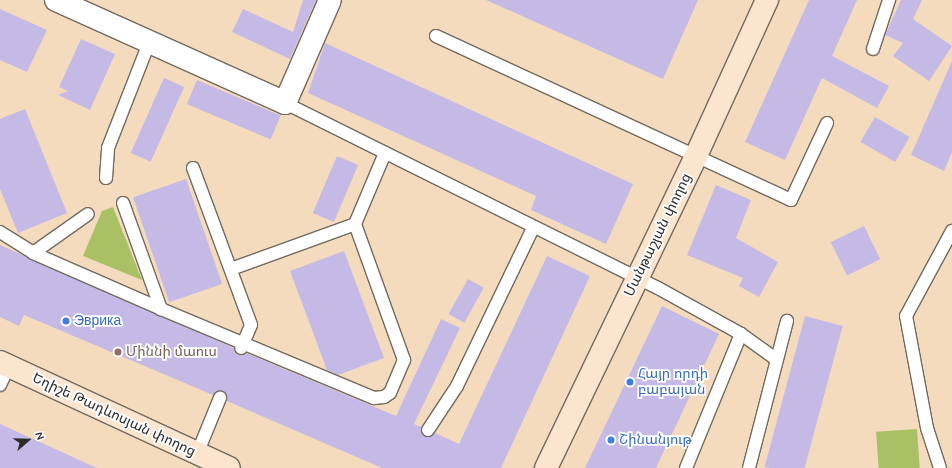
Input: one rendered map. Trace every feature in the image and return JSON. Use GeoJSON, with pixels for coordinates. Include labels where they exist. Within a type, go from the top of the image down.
{"type":"FeatureCollection","features":[{"type":"Feature","properties":{"kind":"street"},"geometry":{"type":"LineString","coordinates":[[63,2],[150,40],[285,103],[330,0]]}},
{"type":"Feature","properties":{"kind":"street","name":"Մանթաշյան փողոց"},"geometry":{"type":"LineString","coordinates":[[546,468],[696,158],[766,0]]}},
{"type":"Feature","properties":{"kind":"street","name":"Եղիշե Թադևոսյան փողոց"},"geometry":{"type":"LineString","coordinates":[[3,371],[228,468]]}},
{"type":"Feature","properties":{"kind":"lane"},"geometry":{"type":"LineString","coordinates":[[873,49],[889,0]]}},
{"type":"Feature","properties":{"kind":"lane"},"geometry":{"type":"LineString","coordinates":[[436,36],[696,158],[791,200],[827,123]]}},
{"type":"Feature","properties":{"kind":"lane"},"geometry":{"type":"LineString","coordinates":[[106,178],[108,148],[150,40]]}},
{"type":"Feature","properties":{"kind":"lane"},"geometry":{"type":"LineString","coordinates":[[285,103],[533,228],[638,278],[740,334],[777,360]]}},
{"type":"Feature","properties":{"kind":"lane"},"geometry":{"type":"LineString","coordinates":[[0,232],[33,252],[242,345],[374,398],[390,393],[404,360],[355,224],[385,154]]}},
{"type":"Feature","properties":{"kind":"lane"},"geometry":{"type":"LineString","coordinates":[[193,168],[251,324],[242,345]]}},
{"type":"Feature","properties":{"kind":"lane"},"geometry":{"type":"LineString","coordinates":[[123,203],[161,309]]}},
{"type":"Feature","properties":{"kind":"lane"},"geometry":{"type":"LineString","coordinates":[[33,252],[88,214]]}},
{"type":"Feature","properties":{"kind":"lane"},"geometry":{"type":"LineString","coordinates":[[231,269],[355,224]]}},
{"type":"Feature","properties":{"kind":"lane"},"geometry":{"type":"LineString","coordinates":[[428,430],[457,386],[533,228]]}},
{"type":"Feature","properties":{"kind":"lane"},"geometry":{"type":"LineString","coordinates":[[940,468],[927,428],[906,316],[951,235]]}},
{"type":"Feature","properties":{"kind":"lane"},"geometry":{"type":"LineString","coordinates":[[749,468],[787,321]]}},
{"type":"Feature","properties":{"kind":"lane"},"geometry":{"type":"LineString","coordinates":[[686,468],[740,334]]}},
{"type":"Feature","properties":{"kind":"lane"},"geometry":{"type":"LineString","coordinates":[[197,454],[220,398]]}},
{"type":"Feature","properties":{"kind":"green space"},"geometry":{"type":"Polygon","coordinates":[[[113,207],[142,280],[83,256],[102,211],[113,207]]]}},
{"type":"Feature","properties":{"kind":"green space"},"geometry":{"type":"Polygon","coordinates":[[[917,429],[920,468],[879,468],[876,432],[917,429]]]}},
{"type":"Feature","properties":{"kind":"building"},"geometry":{"type":"Polygon","coordinates":[[[303,0],[316,0],[290,59],[232,32],[243,9],[293,32],[303,0]]]}},
{"type":"Feature","properties":{"kind":"building"},"geometry":{"type":"Polygon","coordinates":[[[486,0],[698,0],[663,79],[486,0]]]}},
{"type":"Feature","properties":{"kind":"building"},"geometry":{"type":"Polygon","coordinates":[[[809,0],[857,0],[832,56],[889,86],[877,108],[822,78],[785,160],[745,142],[809,0]]]}},
{"type":"Feature","properties":{"kind":"building"},"geometry":{"type":"Polygon","coordinates":[[[901,0],[922,0],[913,19],[952,46],[929,81],[893,56],[903,43],[885,35],[901,0]]]}},
{"type":"Feature","properties":{"kind":"building"},"geometry":{"type":"Polygon","coordinates":[[[0,9],[47,30],[27,72],[0,60],[0,9]]]}},
{"type":"Feature","properties":{"kind":"building"},"geometry":{"type":"Polygon","coordinates":[[[81,39],[115,54],[90,110],[58,95],[68,91],[59,87],[81,39]]]}},
{"type":"Feature","properties":{"kind":"building"},"geometry":{"type":"Polygon","coordinates":[[[325,43],[633,184],[606,244],[531,210],[536,196],[308,93],[325,43]]]}},
{"type":"Feature","properties":{"kind":"building"},"geometry":{"type":"Polygon","coordinates":[[[952,61],[952,152],[944,171],[911,155],[952,61]]]}},
{"type":"Feature","properties":{"kind":"building"},"geometry":{"type":"Polygon","coordinates":[[[164,78],[184,87],[151,162],[131,153],[164,78]]]}},
{"type":"Feature","properties":{"kind":"building"},"geometry":{"type":"Polygon","coordinates":[[[197,80],[281,116],[271,139],[187,104],[197,80]]]}},
{"type":"Feature","properties":{"kind":"building"},"geometry":{"type":"Polygon","coordinates":[[[25,109],[67,213],[18,233],[0,189],[0,119],[25,109]]]}},
{"type":"Feature","properties":{"kind":"building"},"geometry":{"type":"Polygon","coordinates":[[[875,117],[910,137],[895,162],[860,142],[875,117]]]}},
{"type":"Feature","properties":{"kind":"building"},"geometry":{"type":"Polygon","coordinates":[[[337,156],[358,165],[334,222],[313,213],[337,156]]]}},
{"type":"Feature","properties":{"kind":"building"},"geometry":{"type":"Polygon","coordinates":[[[186,179],[222,284],[169,302],[133,197],[186,179]]]}},
{"type":"Feature","properties":{"kind":"building"},"geometry":{"type":"Polygon","coordinates":[[[716,185],[751,200],[736,238],[778,262],[759,297],[739,286],[743,278],[687,255],[716,185]]]}},
{"type":"Feature","properties":{"kind":"building"},"geometry":{"type":"Polygon","coordinates":[[[864,226],[880,259],[847,275],[831,242],[864,226]]]}},
{"type":"Feature","properties":{"kind":"building"},"geometry":{"type":"Polygon","coordinates":[[[0,245],[234,348],[238,355],[246,353],[396,416],[441,319],[460,328],[414,424],[421,427],[424,436],[435,433],[459,444],[547,256],[590,276],[501,468],[382,468],[227,401],[222,391],[213,395],[24,315],[19,326],[0,317],[0,245]]]}},
{"type":"Feature","properties":{"kind":"building"},"geometry":{"type":"Polygon","coordinates":[[[344,251],[384,358],[338,375],[327,370],[290,271],[344,251]]]}},
{"type":"Feature","properties":{"kind":"building"},"geometry":{"type":"Polygon","coordinates":[[[468,279],[484,288],[464,323],[449,314],[468,279]]]}},
{"type":"Feature","properties":{"kind":"building"},"geometry":{"type":"Polygon","coordinates":[[[662,306],[719,334],[656,468],[585,468],[662,306]]]}},
{"type":"Feature","properties":{"kind":"building"},"geometry":{"type":"Polygon","coordinates":[[[805,316],[843,326],[805,468],[765,467],[805,316]]]}},
{"type":"Feature","properties":{"kind":"building"},"geometry":{"type":"Polygon","coordinates":[[[0,424],[97,468],[0,468],[0,424]]]}},
{"type":"Feature","properties":{"kind":"place","name":"Эврика"},"geometry":{"type":"Point","coordinates":[66,321]}},
{"type":"Feature","properties":{"kind":"place","name":"Միննի մաուս"},"geometry":{"type":"Point","coordinates":[118,352]}},
{"type":"Feature","properties":{"kind":"place","name":"Հայր որդի բաբայան"},"geometry":{"type":"Point","coordinates":[630,382]}},
{"type":"Feature","properties":{"kind":"place","name":"Շինանյութ"},"geometry":{"type":"Point","coordinates":[611,440]}}]}
